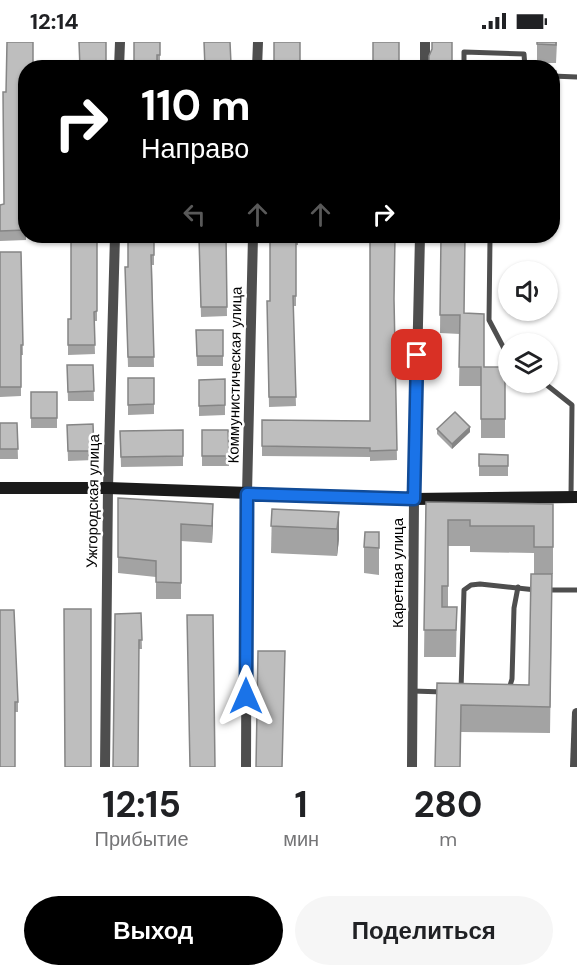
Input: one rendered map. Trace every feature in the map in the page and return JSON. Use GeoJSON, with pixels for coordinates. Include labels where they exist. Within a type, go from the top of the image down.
{"type":"FeatureCollection","features":[{"type":"Feature","properties":{"kind":"main road"},"geometry":{"type":"LineString","coordinates":[[0,488],[108,488],[414,499],[574,498]]}},
{"type":"Feature","properties":{"kind":"street"},"geometry":{"type":"LineString","coordinates":[[119,60],[120,42]]}},
{"type":"Feature","properties":{"kind":"street"},"geometry":{"type":"LineString","coordinates":[[257,60],[258,42]]}},
{"type":"Feature","properties":{"kind":"street"},"geometry":{"type":"LineString","coordinates":[[424,60],[425,42]]}},
{"type":"Feature","properties":{"kind":"street","name":"Ужгородская улица"},"geometry":{"type":"LineString","coordinates":[[105,767],[108,488],[115,243]]}},
{"type":"Feature","properties":{"kind":"street","name":"Коммунистическая улица"},"geometry":{"type":"LineString","coordinates":[[246,767],[247,494],[253,243]]}},
{"type":"Feature","properties":{"kind":"street","name":"Каретная улица"},"geometry":{"type":"LineString","coordinates":[[412,767],[414,499],[420,243]]}},
{"type":"Feature","properties":{"kind":"street"},"geometry":{"type":"LineString","coordinates":[[575,767],[577,713]]}},
{"type":"Feature","properties":{"kind":"lane"},"geometry":{"type":"LineString","coordinates":[[464,60],[464,52],[524,54],[524,60]]}},
{"type":"Feature","properties":{"kind":"lane"},"geometry":{"type":"LineString","coordinates":[[560,76],[577,77]]}},
{"type":"Feature","properties":{"kind":"lane"},"geometry":{"type":"LineString","coordinates":[[490,243],[489,320],[498,337]]}},
{"type":"Feature","properties":{"kind":"lane"},"geometry":{"type":"LineString","coordinates":[[557,393],[572,405],[574,498]]}},
{"type":"Feature","properties":{"kind":"lane"},"geometry":{"type":"LineString","coordinates":[[461,693],[464,590],[471,585],[480,584],[537,590],[577,590]]}},
{"type":"Feature","properties":{"kind":"lane"},"geometry":{"type":"LineString","coordinates":[[504,693],[511,686],[512,679],[514,608],[518,587]]}},
{"type":"Feature","properties":{"kind":"lane"},"geometry":{"type":"LineString","coordinates":[[412,691],[471,693]]}},
{"type":"Feature","properties":{"kind":"building"},"geometry":{"type":"Polygon","coordinates":[[[7,42],[33,42],[33,60],[18,60],[18,230],[0,231],[0,205],[4,204],[3,92],[6,92],[7,42]]]}},
{"type":"Feature","properties":{"kind":"building"},"geometry":{"type":"Polygon","coordinates":[[[79,42],[106,42],[106,60],[80,60],[79,42]]]}},
{"type":"Feature","properties":{"kind":"building"},"geometry":{"type":"Polygon","coordinates":[[[134,42],[160,42],[160,55],[157,55],[157,60],[134,60],[134,42]]]}},
{"type":"Feature","properties":{"kind":"building"},"geometry":{"type":"Polygon","coordinates":[[[204,42],[230,42],[231,60],[205,60],[204,42]]]}},
{"type":"Feature","properties":{"kind":"building"},"geometry":{"type":"Polygon","coordinates":[[[274,42],[300,42],[300,60],[274,60],[274,42]]]}},
{"type":"Feature","properties":{"kind":"building"},"geometry":{"type":"Polygon","coordinates":[[[373,42],[399,42],[399,60],[373,60],[373,42]]]}},
{"type":"Feature","properties":{"kind":"building"},"geometry":{"type":"Polygon","coordinates":[[[432,42],[452,42],[452,60],[429,60],[432,42]]]}},
{"type":"Feature","properties":{"kind":"building"},"geometry":{"type":"Polygon","coordinates":[[[537,42],[556,42],[556,45],[537,44],[537,42]]]}},
{"type":"Feature","properties":{"kind":"building"},"geometry":{"type":"Polygon","coordinates":[[[71,243],[97,243],[95,345],[68,345],[68,319],[71,319],[71,243]]]}},
{"type":"Feature","properties":{"kind":"building"},"geometry":{"type":"Polygon","coordinates":[[[128,243],[154,243],[154,255],[151,255],[154,357],[128,357],[125,267],[128,267],[128,243]]]}},
{"type":"Feature","properties":{"kind":"building"},"geometry":{"type":"Polygon","coordinates":[[[199,243],[226,243],[227,307],[201,307],[199,243]]]}},
{"type":"Feature","properties":{"kind":"building"},"geometry":{"type":"Polygon","coordinates":[[[270,243],[296,243],[296,296],[293,296],[296,397],[269,397],[267,301],[270,301],[270,243]]]}},
{"type":"Feature","properties":{"kind":"building"},"geometry":{"type":"Polygon","coordinates":[[[370,243],[395,243],[397,450],[262,446],[262,420],[370,421],[370,243]]]}},
{"type":"Feature","properties":{"kind":"building"},"geometry":{"type":"Polygon","coordinates":[[[441,243],[465,243],[464,313],[484,314],[484,367],[498,367],[498,393],[505,393],[505,419],[481,419],[481,367],[459,367],[460,315],[440,315],[441,243]]]}},
{"type":"Feature","properties":{"kind":"building"},"geometry":{"type":"Polygon","coordinates":[[[0,252],[21,252],[23,345],[21,345],[21,387],[0,387],[0,252]]]}},
{"type":"Feature","properties":{"kind":"building"},"geometry":{"type":"Polygon","coordinates":[[[196,330],[223,330],[223,356],[197,356],[196,330]]]}},
{"type":"Feature","properties":{"kind":"building"},"geometry":{"type":"Polygon","coordinates":[[[67,365],[93,365],[94,391],[68,392],[67,365]]]}},
{"type":"Feature","properties":{"kind":"building"},"geometry":{"type":"Polygon","coordinates":[[[128,378],[154,378],[154,404],[128,405],[128,378]]]}},
{"type":"Feature","properties":{"kind":"building"},"geometry":{"type":"Polygon","coordinates":[[[225,379],[225,405],[199,406],[199,380],[225,379]]]}},
{"type":"Feature","properties":{"kind":"building"},"geometry":{"type":"Polygon","coordinates":[[[31,392],[57,392],[57,418],[31,418],[31,392]]]}},
{"type":"Feature","properties":{"kind":"building"},"geometry":{"type":"Polygon","coordinates":[[[455,412],[470,427],[452,444],[437,429],[455,412]]]}},
{"type":"Feature","properties":{"kind":"building"},"geometry":{"type":"Polygon","coordinates":[[[0,423],[17,423],[18,449],[0,449],[0,423]]]}},
{"type":"Feature","properties":{"kind":"building"},"geometry":{"type":"Polygon","coordinates":[[[93,424],[94,451],[68,451],[67,425],[93,424]]]}},
{"type":"Feature","properties":{"kind":"building"},"geometry":{"type":"Polygon","coordinates":[[[183,430],[183,456],[121,457],[120,431],[183,430]]]}},
{"type":"Feature","properties":{"kind":"building"},"geometry":{"type":"Polygon","coordinates":[[[202,430],[228,430],[229,456],[202,456],[202,430]]]}},
{"type":"Feature","properties":{"kind":"building"},"geometry":{"type":"Polygon","coordinates":[[[479,454],[508,455],[508,466],[479,466],[479,454]]]}},
{"type":"Feature","properties":{"kind":"building"},"geometry":{"type":"Polygon","coordinates":[[[118,498],[213,504],[212,526],[181,524],[181,583],[156,582],[156,561],[118,557],[118,498]]]}},
{"type":"Feature","properties":{"kind":"building"},"geometry":{"type":"Polygon","coordinates":[[[426,502],[553,504],[553,547],[534,547],[534,526],[470,526],[470,520],[448,520],[448,586],[442,586],[442,607],[457,607],[456,630],[424,630],[426,502]]]}},
{"type":"Feature","properties":{"kind":"building"},"geometry":{"type":"Polygon","coordinates":[[[272,509],[339,512],[337,529],[271,526],[272,509]]]}},
{"type":"Feature","properties":{"kind":"building"},"geometry":{"type":"Polygon","coordinates":[[[365,532],[379,532],[379,548],[364,547],[365,532]]]}},
{"type":"Feature","properties":{"kind":"building"},"geometry":{"type":"Polygon","coordinates":[[[531,574],[552,574],[550,707],[461,705],[460,767],[435,767],[437,683],[529,685],[531,574]]]}},
{"type":"Feature","properties":{"kind":"building"},"geometry":{"type":"Polygon","coordinates":[[[64,609],[91,609],[91,767],[65,767],[64,609]]]}},
{"type":"Feature","properties":{"kind":"building"},"geometry":{"type":"Polygon","coordinates":[[[0,610],[14,610],[18,702],[15,702],[15,767],[0,767],[0,610]]]}},
{"type":"Feature","properties":{"kind":"building"},"geometry":{"type":"Polygon","coordinates":[[[141,613],[138,767],[113,767],[115,614],[141,613]]]}},
{"type":"Feature","properties":{"kind":"building"},"geometry":{"type":"Polygon","coordinates":[[[187,615],[213,615],[215,767],[190,767],[187,615]]]}},
{"type":"Feature","properties":{"kind":"building"},"geometry":{"type":"Polygon","coordinates":[[[258,651],[285,651],[282,767],[256,767],[258,651]]]}},
{"type":"Feature","properties":{"kind":"route"},"geometry":{"type":"LineString","coordinates":[[246,696],[247,494],[414,499],[417,355]]}}]}
